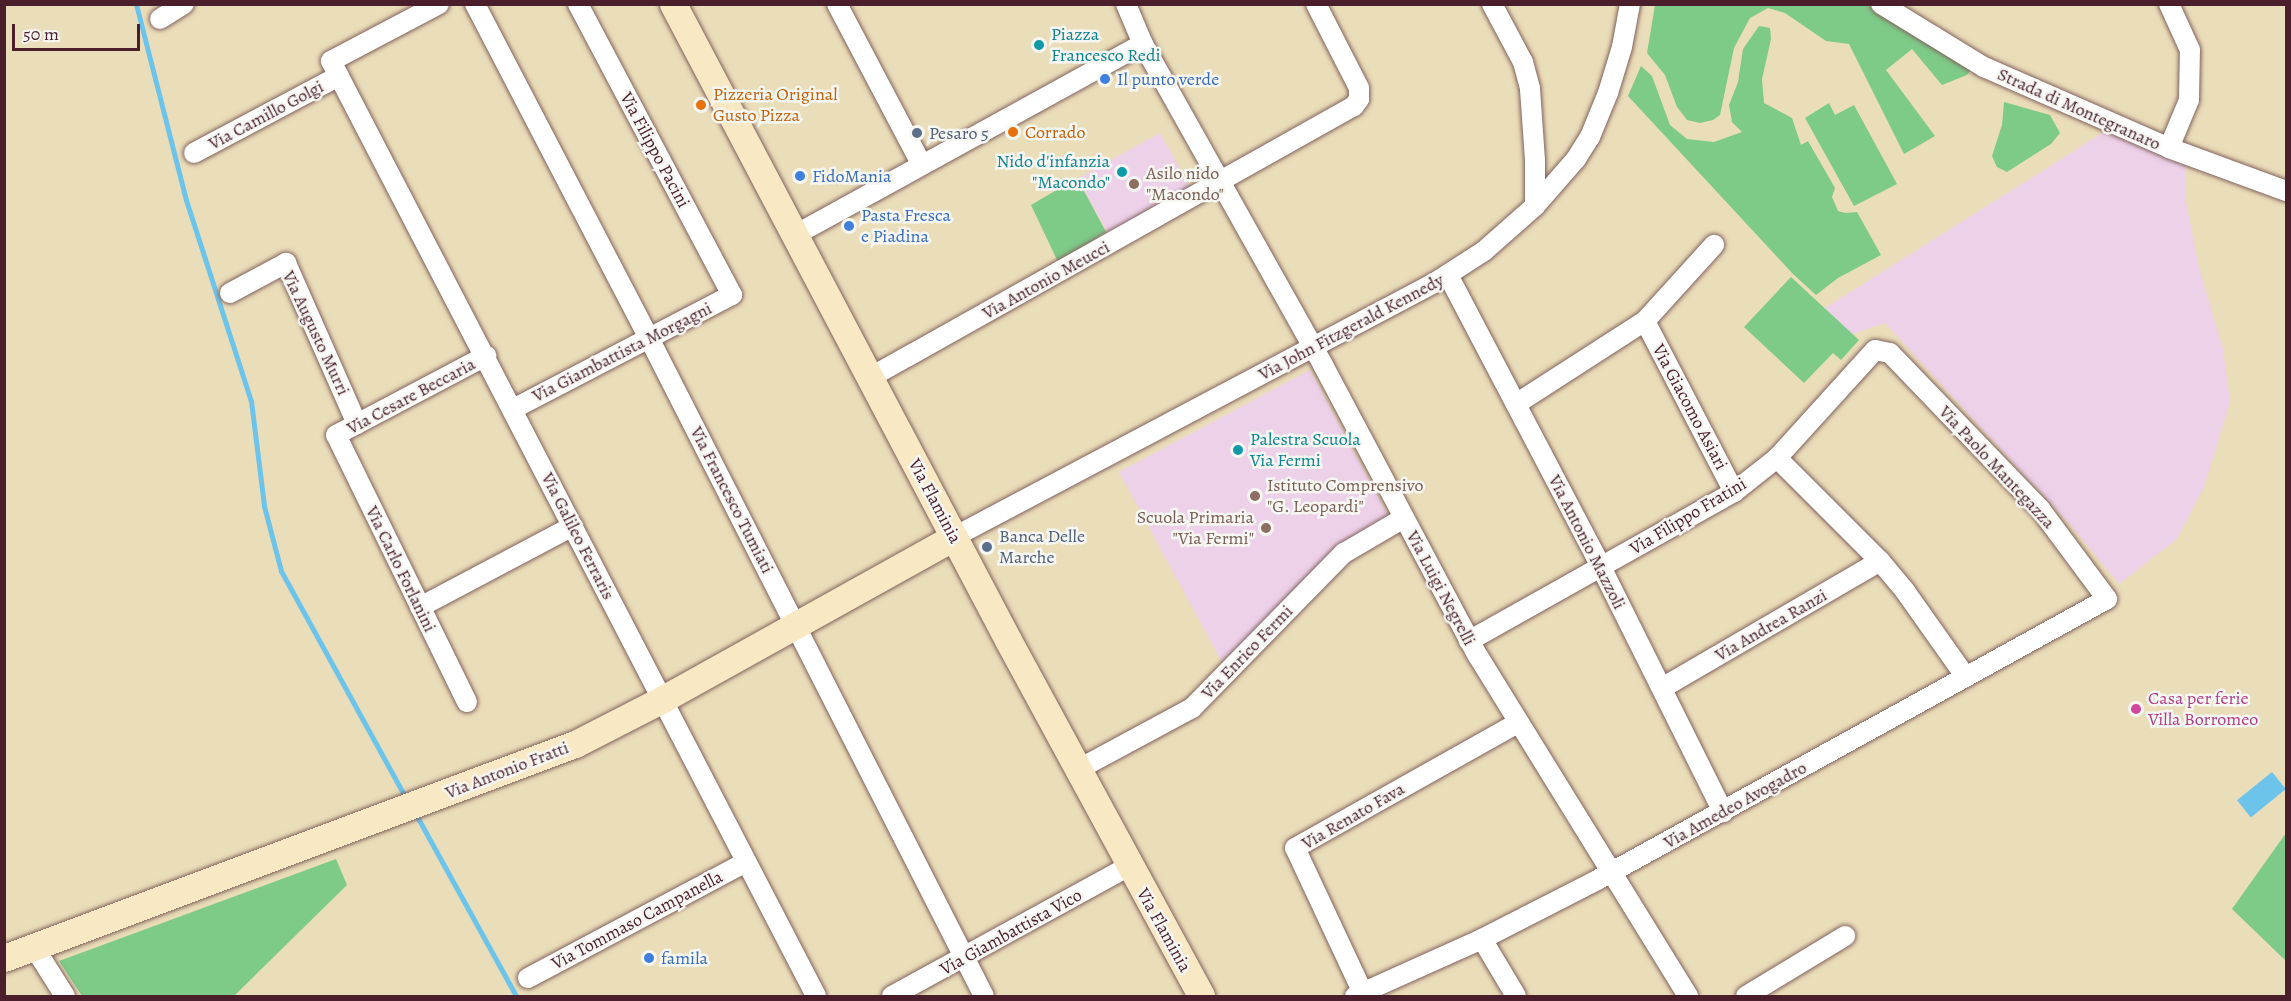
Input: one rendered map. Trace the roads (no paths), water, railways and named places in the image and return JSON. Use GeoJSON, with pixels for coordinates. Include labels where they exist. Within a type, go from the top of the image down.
{"type":"FeatureCollection","features":[{"type":"Feature","properties":{"kind":"street"},"geometry":{"type":"LineString","coordinates":[[160,19],[184,4]]}},
{"type":"Feature","properties":{"kind":"street"},"geometry":{"type":"LineString","coordinates":[[339,76],[331,61],[439,4]]}},
{"type":"Feature","properties":{"kind":"street","name":"Via Francesco Tumiati"},"geometry":{"type":"LineString","coordinates":[[475,4],[649,338],[984,996]]}},
{"type":"Feature","properties":{"kind":"street","name":"Via Filippo Pacini"},"geometry":{"type":"LineString","coordinates":[[578,4],[732,295]]}},
{"type":"Feature","properties":{"kind":"street","name":"Via Flaminia"},"geometry":{"type":"LineString","coordinates":[[673,4],[1077,770],[1201,996]]}},
{"type":"Feature","properties":{"kind":"street"},"geometry":{"type":"LineString","coordinates":[[837,4],[922,165]]}},
{"type":"Feature","properties":{"kind":"street"},"geometry":{"type":"LineString","coordinates":[[795,235],[1143,44],[1126,4]]}},
{"type":"Feature","properties":{"kind":"street","name":"Via Antonio Meucci"},"geometry":{"type":"LineString","coordinates":[[871,377],[1354,106],[1359,99],[1359,88],[1316,4]]}},
{"type":"Feature","properties":{"kind":"street"},"geometry":{"type":"LineString","coordinates":[[1492,4],[1523,62],[1530,89],[1535,149],[1535,206]]}},
{"type":"Feature","properties":{"kind":"street","name":"Via John Fitzgerald Kennedy"},"geometry":{"type":"LineString","coordinates":[[954,537],[1448,275],[1484,251],[1535,206],[1576,159],[1590,137],[1608,93],[1622,47],[1630,4]]}},
{"type":"Feature","properties":{"kind":"street","name":"Strada di Montegranaro"},"geometry":{"type":"LineString","coordinates":[[1881,4],[1984,67],[2169,148],[2286,191]]}},
{"type":"Feature","properties":{"kind":"street"},"geometry":{"type":"LineString","coordinates":[[2169,4],[2190,50],[2189,100],[2169,148]]}},
{"type":"Feature","properties":{"kind":"street","name":"Via Luigi Negrelli"},"geometry":{"type":"LineString","coordinates":[[1143,44],[1220,181],[1469,641],[1610,873],[1688,996]]}},
{"type":"Feature","properties":{"kind":"street","name":"Via Camillo Golgi"},"geometry":{"type":"LineString","coordinates":[[194,153],[339,76]]}},
{"type":"Feature","properties":{"kind":"street","name":"Via Galileo Ferraris"},"geometry":{"type":"LineString","coordinates":[[339,76],[816,996]]}},
{"type":"Feature","properties":{"kind":"street"},"geometry":{"type":"LineString","coordinates":[[1516,404],[1645,321],[1714,245]]}},
{"type":"Feature","properties":{"kind":"street","name":"Via Augusto Murri"},"geometry":{"type":"LineString","coordinates":[[230,293],[286,264],[357,424]]}},
{"type":"Feature","properties":{"kind":"street","name":"Via Antonio Mazzoli"},"geometry":{"type":"LineString","coordinates":[[1448,275],[1601,567],[1723,812]]}},
{"type":"Feature","properties":{"kind":"street","name":"Via Giambattista Morgagni"},"geometry":{"type":"LineString","coordinates":[[513,409],[732,295]]}},
{"type":"Feature","properties":{"kind":"street","name":"Via Giacomo Asiari"},"geometry":{"type":"LineString","coordinates":[[1645,321],[1734,492]]}},
{"type":"Feature","properties":{"kind":"street","name":"Via Filippo Fratini"},"geometry":{"type":"LineString","coordinates":[[1469,641],[1734,492],[1777,458],[1875,350]]}},
{"type":"Feature","properties":{"kind":"street","name":"Via Paolo Mantegazza"},"geometry":{"type":"LineString","coordinates":[[1875,350],[1890,353],[2033,502],[2107,599]]}},
{"type":"Feature","properties":{"kind":"street","name":"Via Cesare Beccaria"},"geometry":{"type":"LineString","coordinates":[[336,435],[486,357]]}},
{"type":"Feature","properties":{"kind":"street","name":"Via Carlo Forlanini"},"geometry":{"type":"LineString","coordinates":[[336,435],[467,702]]}},
{"type":"Feature","properties":{"kind":"street"},"geometry":{"type":"LineString","coordinates":[[1777,458],[1880,561],[1905,591],[1966,677]]}},
{"type":"Feature","properties":{"kind":"street","name":"Via Enrico Fermi"},"geometry":{"type":"LineString","coordinates":[[1077,770],[1192,708],[1344,552],[1404,518]]}},
{"type":"Feature","properties":{"kind":"street"},"geometry":{"type":"LineString","coordinates":[[420,607],[573,526]]}},
{"type":"Feature","properties":{"kind":"street","name":"Via Antonio Fratti"},"geometry":{"type":"LineString","coordinates":[[4,958],[575,744],[663,699],[954,537]]}},
{"type":"Feature","properties":{"kind":"street","name":"Via Andrea Ranzi"},"geometry":{"type":"LineString","coordinates":[[1662,688],[1880,561]]}},
{"type":"Feature","properties":{"kind":"street","name":"Via Amedeo Avogadro"},"geometry":{"type":"LineString","coordinates":[[1359,995],[1482,939],[1610,873],[2107,599]]}},
{"type":"Feature","properties":{"kind":"street","name":"Via Renato Fava"},"geometry":{"type":"LineString","coordinates":[[1359,995],[1295,848],[1518,723]]}},
{"type":"Feature","properties":{"kind":"street","name":"Via Tommaso Campanella"},"geometry":{"type":"LineString","coordinates":[[528,978],[747,862]]}},
{"type":"Feature","properties":{"kind":"street","name":"Via Giambattista Vico"},"geometry":{"type":"LineString","coordinates":[[892,996],[1130,866]]}},
{"type":"Feature","properties":{"kind":"street"},"geometry":{"type":"LineString","coordinates":[[1746,996],[1845,936]]}},
{"type":"Feature","properties":{"kind":"street"},"geometry":{"type":"LineString","coordinates":[[1482,939],[1516,996]]}},
{"type":"Feature","properties":{"kind":"street"},"geometry":{"type":"LineString","coordinates":[[34,946],[65,996]]}},
{"type":"Feature","properties":{"kind":"water"},"geometry":{"type":"Polygon","coordinates":[[[2272,772],[2286,789],[2251,817],[2237,800],[2272,772]]]}},
{"type":"Feature","properties":{"kind":"waterway"},"geometry":{"type":"LineString","coordinates":[[136,4],[186,200],[251,401],[264,506],[281,571],[406,798]]}},
{"type":"Feature","properties":{"kind":"waterway"},"geometry":{"type":"LineString","coordinates":[[414,811],[516,996]]}},
{"type":"Feature","properties":{"kind":"place","name":"Piazza Francesco Redi"},"geometry":{"type":"Point","coordinates":[1039,45]}},
{"type":"Feature","properties":{"kind":"place","name":"Il punto verde"},"geometry":{"type":"Point","coordinates":[1105,79]}},
{"type":"Feature","properties":{"kind":"place","name":"Pizzeria Original Gusto Pizza"},"geometry":{"type":"Point","coordinates":[701,105]}},
{"type":"Feature","properties":{"kind":"place","name":"Corrado"},"geometry":{"type":"Point","coordinates":[1013,132]}},
{"type":"Feature","properties":{"kind":"place","name":"Pesaro 5"},"geometry":{"type":"Point","coordinates":[917,133]}},
{"type":"Feature","properties":{"kind":"place","name":"Nido d'infanzia \"Macondo\""},"geometry":{"type":"Point","coordinates":[1122,172]}},
{"type":"Feature","properties":{"kind":"place","name":"FidoMania"},"geometry":{"type":"Point","coordinates":[800,176]}},
{"type":"Feature","properties":{"kind":"place","name":"Asilo nido \"Macondo\""},"geometry":{"type":"Point","coordinates":[1134,184]}},
{"type":"Feature","properties":{"kind":"place","name":"Pasta Fresca e Piadina"},"geometry":{"type":"Point","coordinates":[849,226]}},
{"type":"Feature","properties":{"kind":"place","name":"Palestra Scuola Via Fermi"},"geometry":{"type":"Point","coordinates":[1238,450]}},
{"type":"Feature","properties":{"kind":"place","name":"Istituto Comprensivo \"G. Leopardi\""},"geometry":{"type":"Point","coordinates":[1255,496]}},
{"type":"Feature","properties":{"kind":"place","name":"Scuola Primaria \"Via Fermi\""},"geometry":{"type":"Point","coordinates":[1266,528]}},
{"type":"Feature","properties":{"kind":"place","name":"Banca Delle Marche"},"geometry":{"type":"Point","coordinates":[987,547]}},
{"type":"Feature","properties":{"kind":"place","name":"Casa per ferie Villa Borromeo"},"geometry":{"type":"Point","coordinates":[2136,709]}},
{"type":"Feature","properties":{"kind":"place","name":"famila"},"geometry":{"type":"Point","coordinates":[649,958]}}]}
